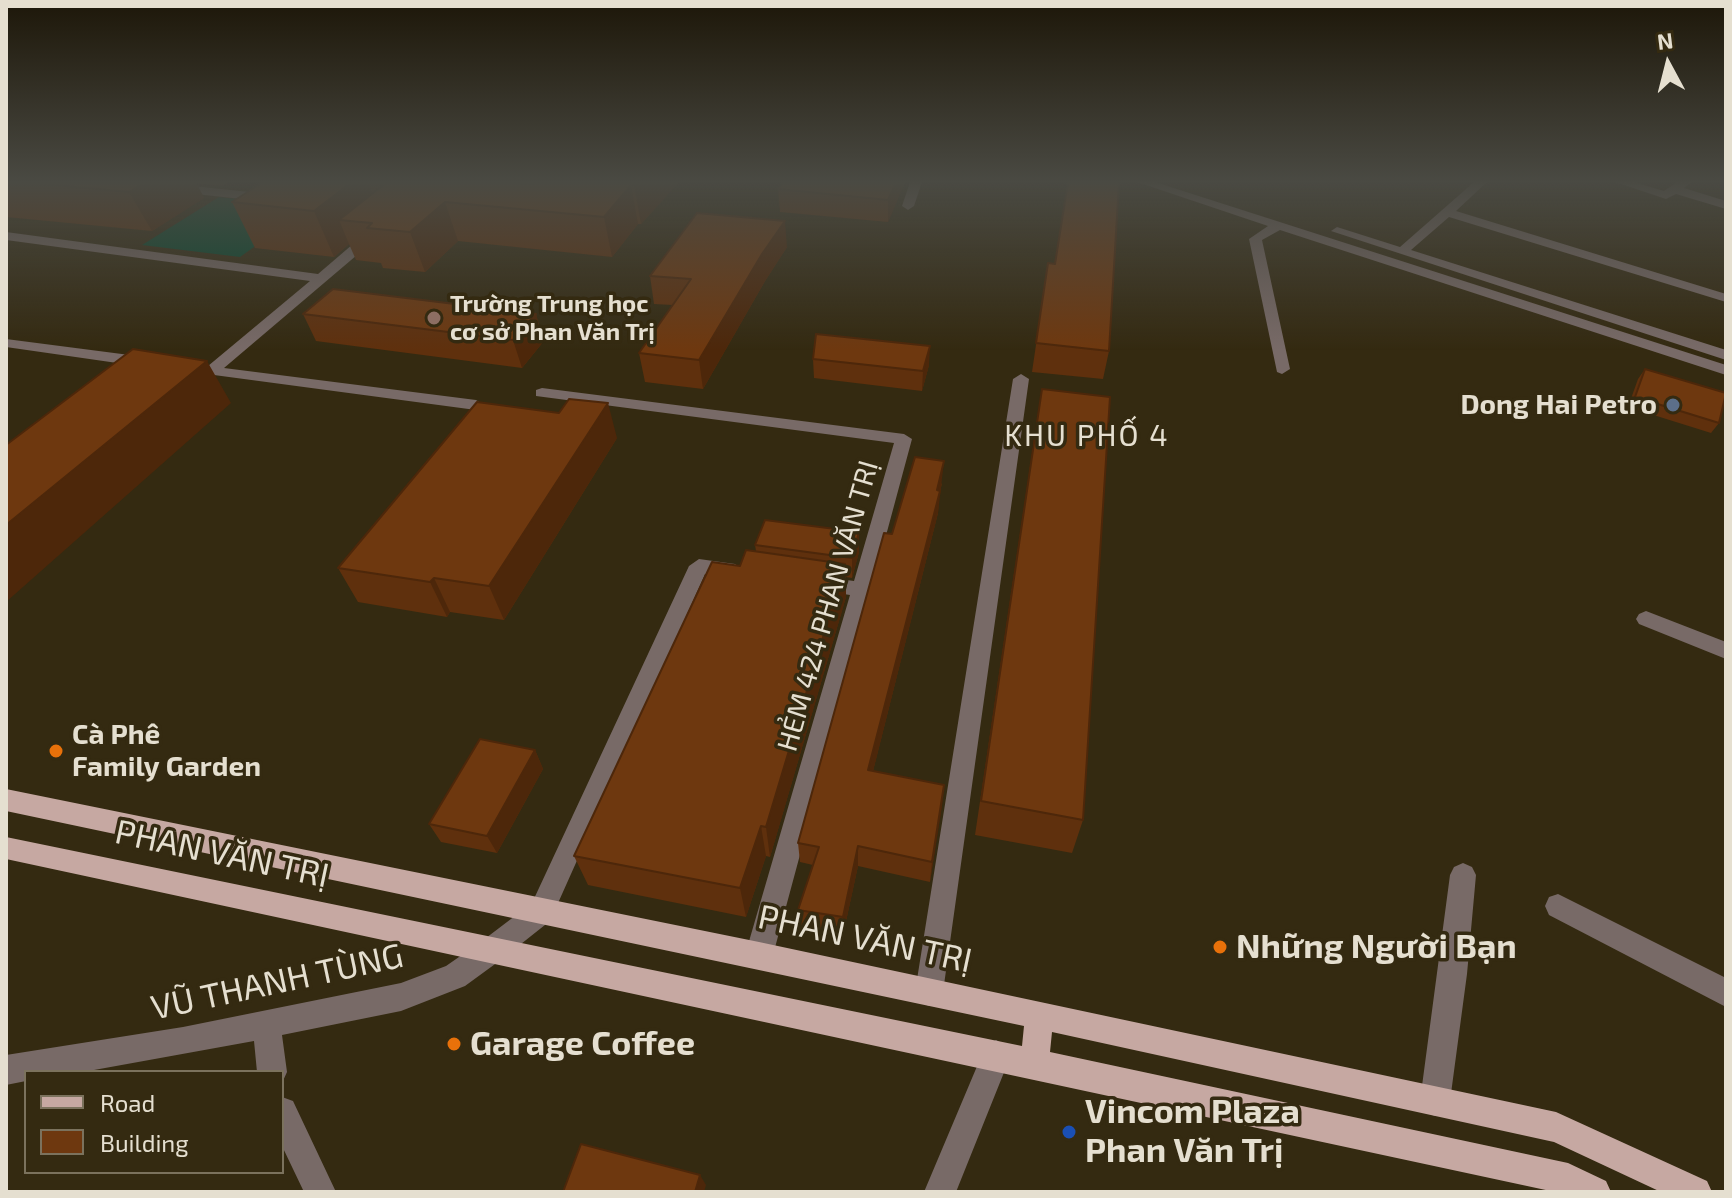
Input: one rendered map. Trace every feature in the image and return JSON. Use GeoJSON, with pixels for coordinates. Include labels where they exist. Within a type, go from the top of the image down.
{"type":"FeatureCollection","features":[{"type":"Feature","properties":{"kind":"main road","name":"PHAN VĂN TRỊ"},"geometry":{"type":"LineString","coordinates":[[6,800],[759,955],[1556,1127],[1696,1192]]}},
{"type":"Feature","properties":{"kind":"main road","name":"PHAN VĂN TRỊ"},"geometry":{"type":"LineString","coordinates":[[6,848],[996,1055],[1568,1179],[1595,1192]]}},
{"type":"Feature","properties":{"kind":"main road"},"geometry":{"type":"LineString","coordinates":[[1034,1064],[1040,1016]]}},
{"type":"Feature","properties":{"kind":"street"},"geometry":{"type":"LineString","coordinates":[[20,238],[321,278]]}},
{"type":"Feature","properties":{"kind":"street"},"geometry":{"type":"LineString","coordinates":[[211,371],[369,238]]}},
{"type":"Feature","properties":{"kind":"street"},"geometry":{"type":"LineString","coordinates":[[1257,238],[1282,369]]}},
{"type":"Feature","properties":{"kind":"street"},"geometry":{"type":"LineString","coordinates":[[1315,238],[1726,370]]}},
{"type":"Feature","properties":{"kind":"street"},"geometry":{"type":"LineString","coordinates":[[1358,238],[1726,355]]}},
{"type":"Feature","properties":{"kind":"street"},"geometry":{"type":"LineString","coordinates":[[1402,252],[1418,238]]}},
{"type":"Feature","properties":{"kind":"street"},"geometry":{"type":"LineString","coordinates":[[1531,238],[1726,298]]}},
{"type":"Feature","properties":{"kind":"street"},"geometry":{"type":"LineString","coordinates":[[6,343],[158,364]]}},
{"type":"Feature","properties":{"kind":"street"},"geometry":{"type":"LineString","coordinates":[[189,368],[476,405]]}},
{"type":"Feature","properties":{"kind":"street"},"geometry":{"type":"LineString","coordinates":[[929,992],[1021,379]]}},
{"type":"Feature","properties":{"kind":"street","name":"HẺM 424 PHAN VĂN TRỊ"},"geometry":{"type":"LineString","coordinates":[[542,393],[904,439],[759,955]]}},
{"type":"Feature","properties":{"kind":"street"},"geometry":{"type":"LineString","coordinates":[[541,912],[699,566],[758,574]]}},
{"type":"Feature","properties":{"kind":"street"},"geometry":{"type":"LineString","coordinates":[[803,580],[862,589]]}},
{"type":"Feature","properties":{"kind":"street"},"geometry":{"type":"LineString","coordinates":[[1646,619],[1726,651]]}},
{"type":"Feature","properties":{"kind":"street"},"geometry":{"type":"LineString","coordinates":[[1435,1101],[1463,875]]}},
{"type":"Feature","properties":{"kind":"street"},"geometry":{"type":"LineString","coordinates":[[1558,906],[1726,993]]}},
{"type":"Feature","properties":{"kind":"street","name":"VŨ THANH TÙNG"},"geometry":{"type":"LineString","coordinates":[[6,1070],[401,997],[455,976],[541,912]]}},
{"type":"Feature","properties":{"kind":"street"},"geometry":{"type":"LineString","coordinates":[[266,1024],[272,1070]]}},
{"type":"Feature","properties":{"kind":"street"},"geometry":{"type":"LineString","coordinates":[[940,1192],[996,1055]]}},
{"type":"Feature","properties":{"kind":"street"},"geometry":{"type":"LineString","coordinates":[[284,1116],[320,1192]]}},
{"type":"Feature","properties":{"kind":"green space"},"geometry":{"type":"Polygon","coordinates":[[[153,238],[267,238],[240,257],[142,245],[153,238]]]}},
{"type":"Feature","properties":{"kind":"building"},"geometry":{"type":"Polygon","coordinates":[[[678,238],[773,238],[699,360],[639,353],[691,279],[650,276],[678,238]]]}},
{"type":"Feature","properties":{"kind":"building"},"geometry":{"type":"Polygon","coordinates":[[[1059,238],[1116,238],[1109,351],[1036,343],[1048,263],[1055,264],[1059,238]]]}},
{"type":"Feature","properties":{"kind":"building"},"geometry":{"type":"Polygon","coordinates":[[[333,289],[536,314],[513,340],[303,314],[333,289]]]}},
{"type":"Feature","properties":{"kind":"building"},"geometry":{"type":"Polygon","coordinates":[[[816,334],[930,346],[923,371],[813,359],[816,334]]]}},
{"type":"Feature","properties":{"kind":"building"},"geometry":{"type":"Polygon","coordinates":[[[133,349],[207,361],[6,525],[6,445],[133,349]]]}},
{"type":"Feature","properties":{"kind":"building"},"geometry":{"type":"Polygon","coordinates":[[[1645,369],[1726,393],[1719,423],[1635,397],[1645,369]]]}},
{"type":"Feature","properties":{"kind":"building"},"geometry":{"type":"Polygon","coordinates":[[[1042,389],[1110,397],[1083,820],[981,801],[1042,389]]]}},
{"type":"Feature","properties":{"kind":"building"},"geometry":{"type":"Polygon","coordinates":[[[569,399],[608,403],[489,586],[434,578],[430,582],[338,568],[477,402],[559,413],[569,399]]]}},
{"type":"Feature","properties":{"kind":"building"},"geometry":{"type":"Polygon","coordinates":[[[915,457],[944,461],[937,490],[940,491],[868,770],[944,785],[932,862],[858,846],[843,917],[798,910],[819,847],[798,843],[884,533],[892,534],[915,457]]]}},
{"type":"Feature","properties":{"kind":"building"},"geometry":{"type":"Polygon","coordinates":[[[765,520],[859,532],[852,558],[755,545],[765,520]]]}},
{"type":"Feature","properties":{"kind":"building"},"geometry":{"type":"Polygon","coordinates":[[[746,550],[845,564],[766,827],[761,826],[740,888],[574,856],[712,562],[740,566],[746,550]]]}},
{"type":"Feature","properties":{"kind":"building"},"geometry":{"type":"Polygon","coordinates":[[[480,739],[535,750],[487,836],[429,824],[480,739]]]}},
{"type":"Feature","properties":{"kind":"building"},"geometry":{"type":"Polygon","coordinates":[[[581,1144],[700,1175],[695,1192],[563,1192],[581,1144]]]}},
{"type":"Feature","properties":{"kind":"place","name":"Trường Trung học cơ sở Phan Văn Trị"},"geometry":{"type":"Point","coordinates":[434,318]}},
{"type":"Feature","properties":{"kind":"place","name":"Dong Hai Petro"},"geometry":{"type":"Point","coordinates":[1673,405]}},
{"type":"Feature","properties":{"kind":"place","name":"Cà Phê Family Garden"},"geometry":{"type":"Point","coordinates":[56,751]}},
{"type":"Feature","properties":{"kind":"place","name":"Những Người Bạn"},"geometry":{"type":"Point","coordinates":[1220,947]}},
{"type":"Feature","properties":{"kind":"place","name":"Garage Coffee"},"geometry":{"type":"Point","coordinates":[454,1044]}},
{"type":"Feature","properties":{"kind":"place","name":"Vincom Plaza Phan Văn Trị"},"geometry":{"type":"Point","coordinates":[1069,1132]}},
{"type":"Feature","properties":{"kind":"district","name":"KHU PHỐ 4"},"geometry":{"type":"Point","coordinates":[1087,436]}}]}
